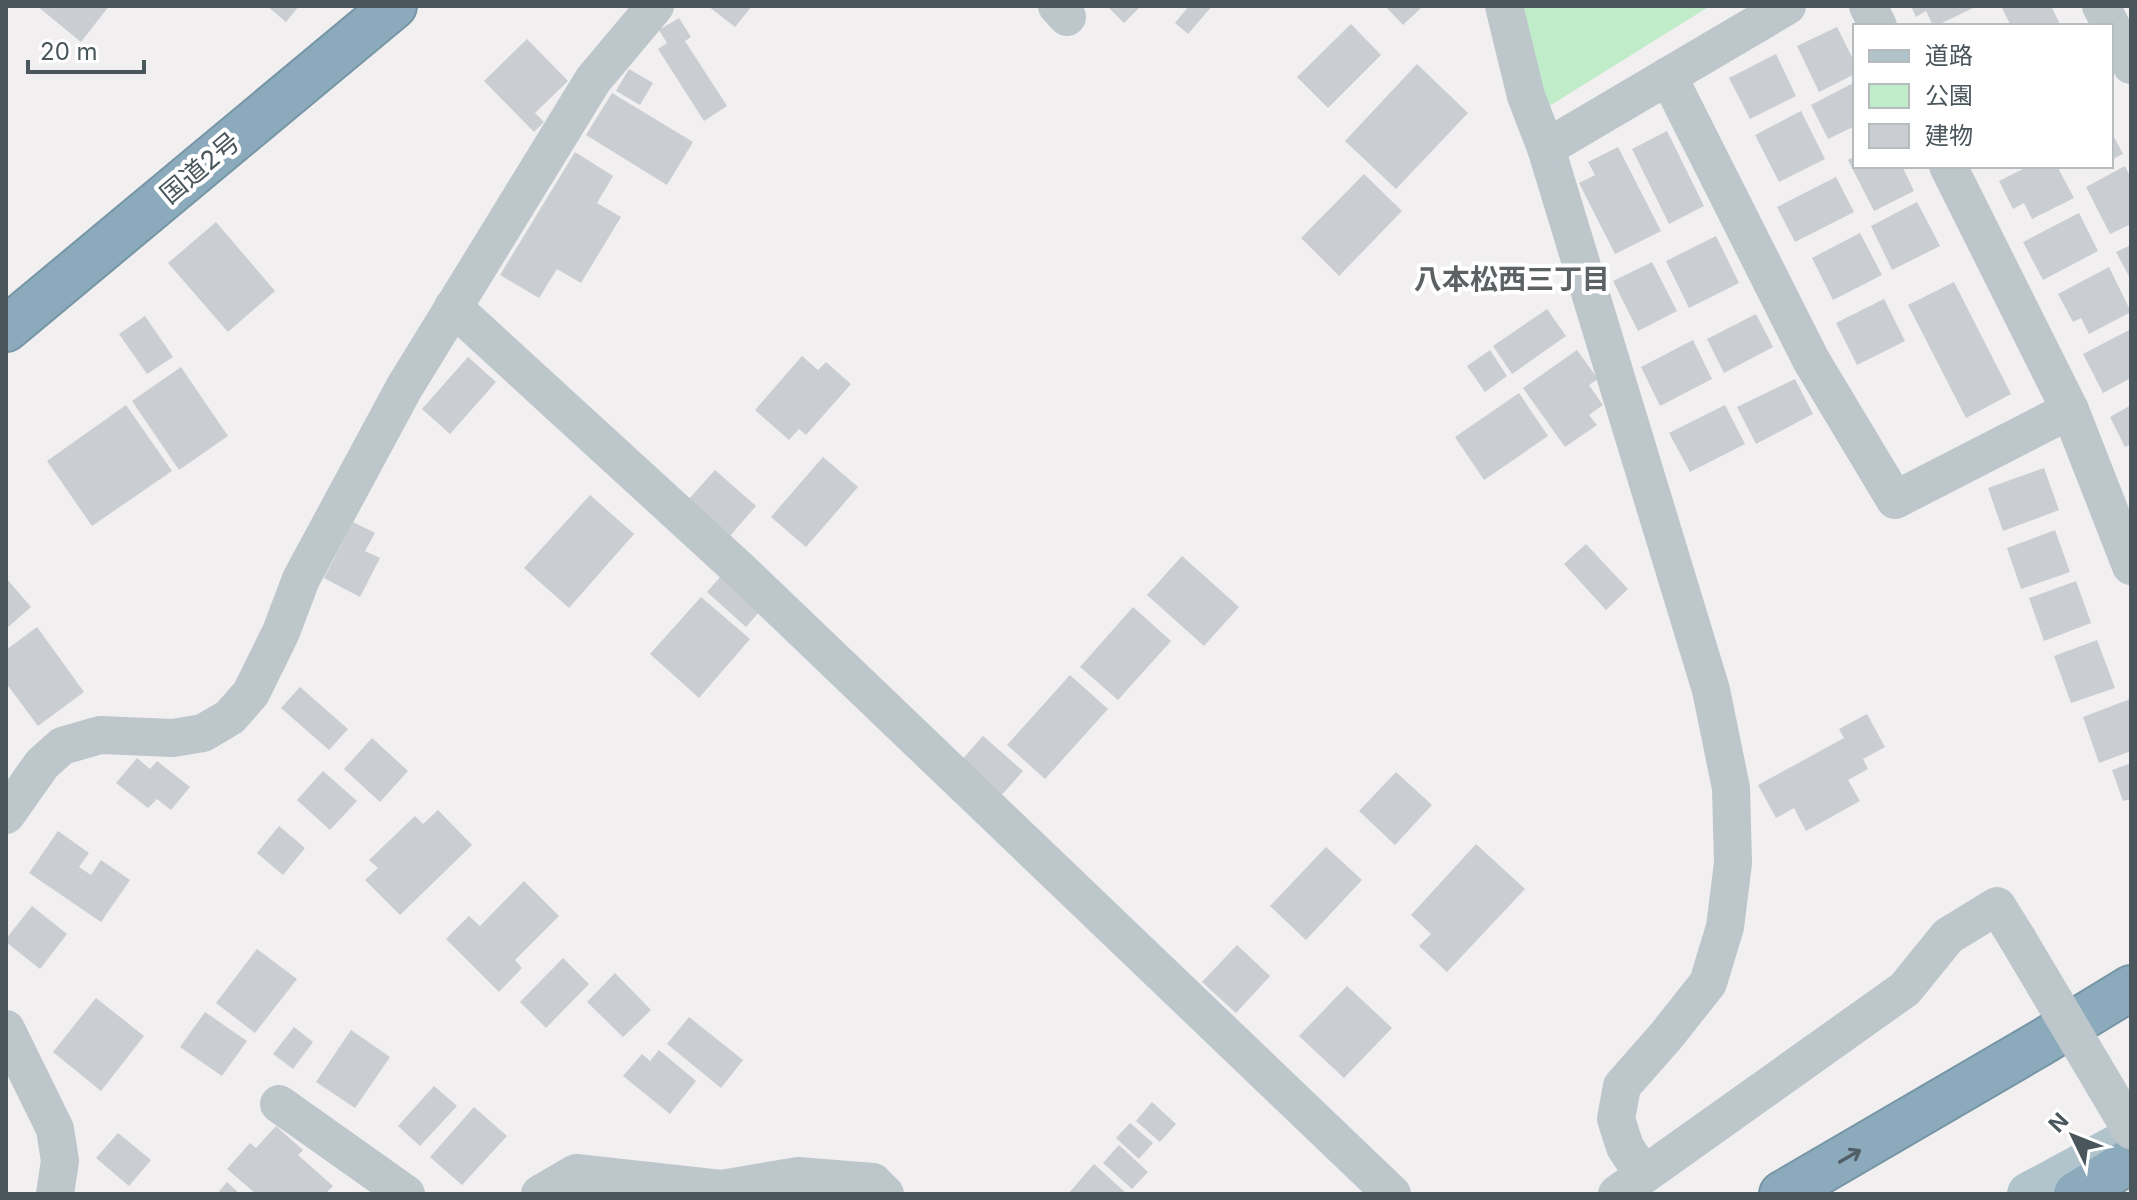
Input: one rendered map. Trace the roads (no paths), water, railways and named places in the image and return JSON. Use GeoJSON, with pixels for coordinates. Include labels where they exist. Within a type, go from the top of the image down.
{"type":"FeatureCollection","features":[{"type":"Feature","properties":{"kind":"highway","name":"国道2号"},"geometry":{"type":"LineString","coordinates":[[6,329],[394,6]]}},
{"type":"Feature","properties":{"kind":"highway"},"geometry":{"type":"LineString","coordinates":[[1782,1194],[2131,988]]}},
{"type":"Feature","properties":{"kind":"highway"},"geometry":{"type":"LineString","coordinates":[[2076,1194],[2131,1160]]}},
{"type":"Feature","properties":{"kind":"main road"},"geometry":{"type":"LineString","coordinates":[[2029,1194],[2131,1139]]}},
{"type":"Feature","properties":{"kind":"street"},"geometry":{"type":"LineString","coordinates":[[6,815],[42,764],[62,746],[100,735],[173,738],[203,733],[230,717],[251,693],[281,632],[301,579],[404,388],[593,80],[655,6]]}},
{"type":"Feature","properties":{"kind":"street"},"geometry":{"type":"LineString","coordinates":[[1504,6],[1526,96],[1546,148],[1711,690],[1731,788],[1733,863],[1725,927],[1708,983],[1622,1086],[1616,1119],[1625,1147],[1630,1184],[1905,989],[1948,936],[1997,906],[2131,1130]]}},
{"type":"Feature","properties":{"kind":"street"},"geometry":{"type":"LineString","coordinates":[[1546,148],[1787,6]]}},
{"type":"Feature","properties":{"kind":"street"},"geometry":{"type":"LineString","coordinates":[[1868,6],[1877,24]]}},
{"type":"Feature","properties":{"kind":"street"},"geometry":{"type":"LineString","coordinates":[[2101,6],[2110,24]]}},
{"type":"Feature","properties":{"kind":"street"},"geometry":{"type":"LineString","coordinates":[[2113,30],[2131,65]]}},
{"type":"Feature","properties":{"kind":"street"},"geometry":{"type":"LineString","coordinates":[[1668,76],[1811,360],[1895,500],[2070,410]]}},
{"type":"Feature","properties":{"kind":"street"},"geometry":{"type":"LineString","coordinates":[[1949,168],[2070,410],[2131,566]]}},
{"type":"Feature","properties":{"kind":"street"},"geometry":{"type":"LineString","coordinates":[[453,307],[740,570],[1392,1194]]}},
{"type":"Feature","properties":{"kind":"street"},"geometry":{"type":"LineString","coordinates":[[6,1029],[55,1129],[60,1161],[55,1194]]}},
{"type":"Feature","properties":{"kind":"street"},"geometry":{"type":"LineString","coordinates":[[279,1104],[406,1194]]}},
{"type":"Feature","properties":{"kind":"street"},"geometry":{"type":"LineString","coordinates":[[540,1194],[576,1173],[721,1189],[798,1176],[873,1182],[885,1194]]}},
{"type":"Feature","properties":{"kind":"district","name":"八本松西三丁目"},"geometry":{"type":"Point","coordinates":[1512,279]}}]}
